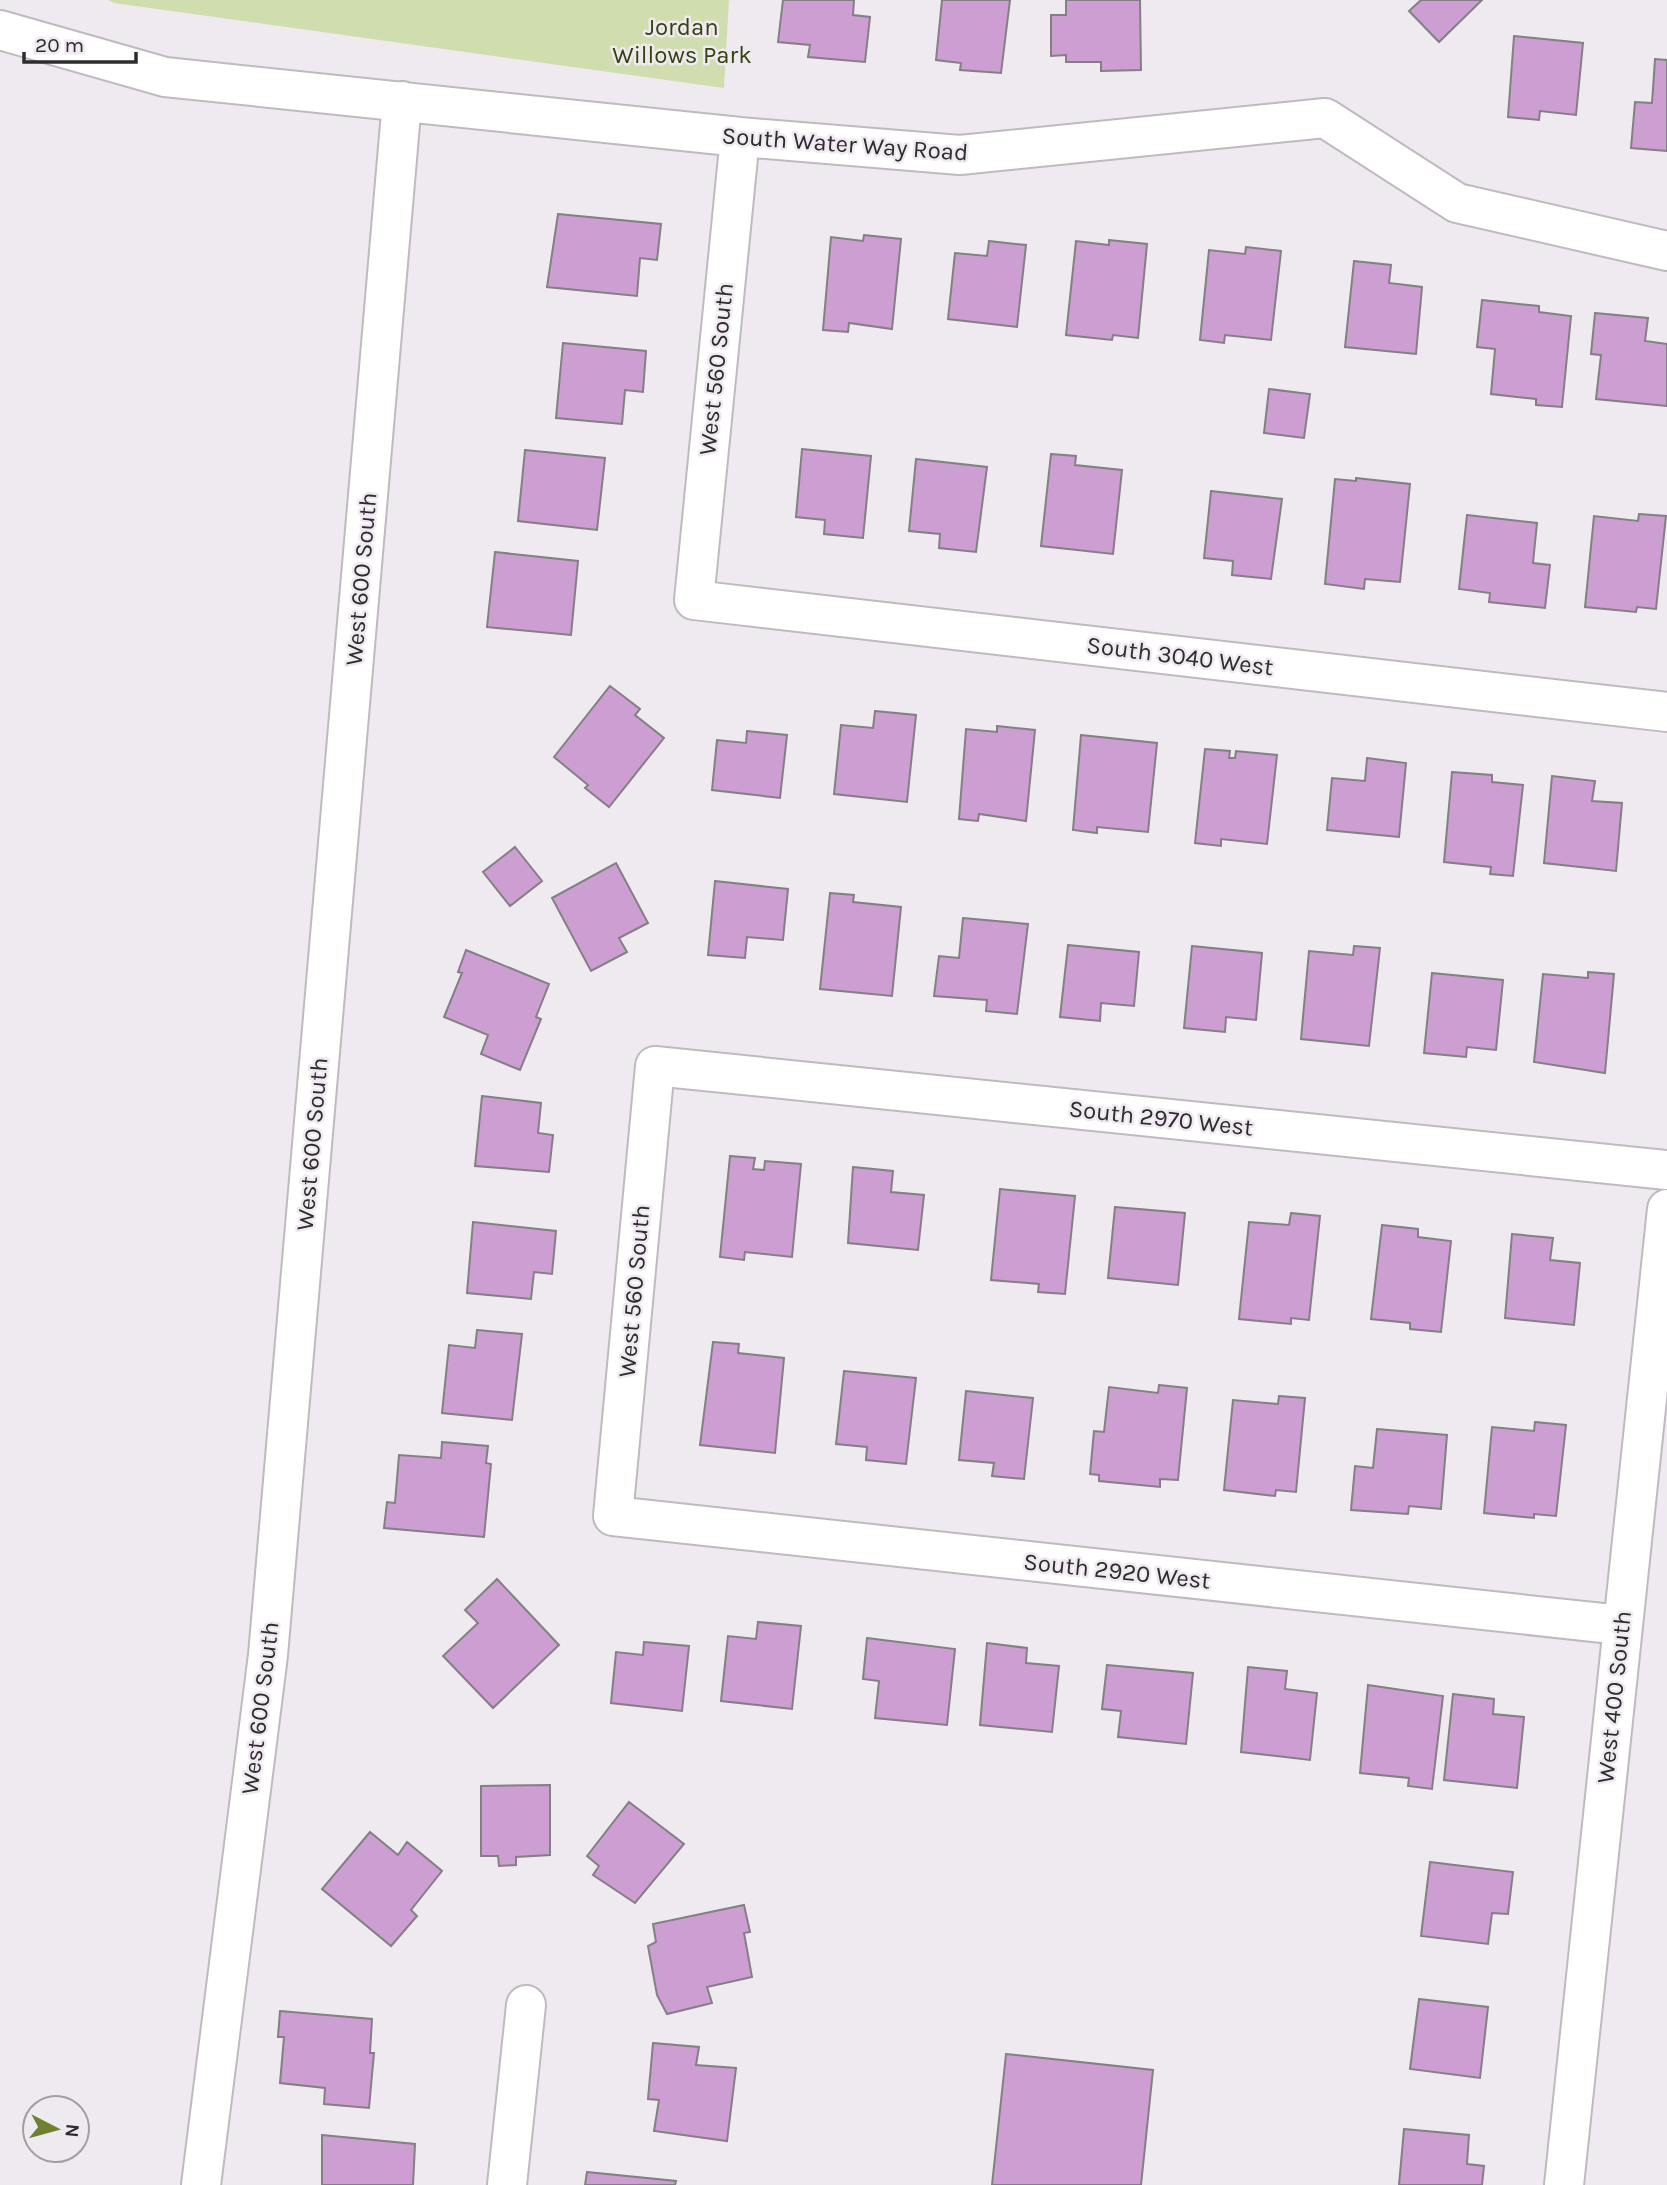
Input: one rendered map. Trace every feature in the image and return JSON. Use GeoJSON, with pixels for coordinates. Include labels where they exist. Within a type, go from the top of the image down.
{"type":"FeatureCollection","features":[{"type":"Feature","properties":{"kind":"street","name":"South Water Way Road"},"geometry":{"type":"LineString","coordinates":[[0,30],[165,77],[740,138],[960,155],[1325,118],[1457,203],[1667,251]]}},
{"type":"Feature","properties":{"kind":"street","name":"West 600 South"},"geometry":{"type":"LineString","coordinates":[[201,2185],[268,1655],[402,101]]}},
{"type":"Feature","properties":{"kind":"street","name":"West 560 South"},"geometry":{"type":"LineString","coordinates":[[694,600],[740,138]]}},
{"type":"Feature","properties":{"kind":"street","name":"South 3040 West"},"geometry":{"type":"LineString","coordinates":[[694,600],[1667,712]]}},
{"type":"Feature","properties":{"kind":"street","name":"West 560 South"},"geometry":{"type":"LineString","coordinates":[[613,1516],[655,1066]]}},
{"type":"Feature","properties":{"kind":"street","name":"South 2970 West"},"geometry":{"type":"LineString","coordinates":[[655,1066],[1667,1170]]}},
{"type":"Feature","properties":{"kind":"street","name":"West 400 South"},"geometry":{"type":"LineString","coordinates":[[1564,2185],[1667,1209]]}},
{"type":"Feature","properties":{"kind":"street","name":"South 2920 West"},"geometry":{"type":"LineString","coordinates":[[613,1516],[1621,1625]]}},
{"type":"Feature","properties":{"kind":"street"},"geometry":{"type":"LineString","coordinates":[[507,2185],[526,2005]]}},
{"type":"Feature","properties":{"kind":"green space","name":"Jordan Willows Park"},"geometry":{"type":"Polygon","coordinates":[[[108,0],[729,0],[724,88],[114,3],[108,0]]]}},
{"type":"Feature","properties":{"kind":"building"},"geometry":{"type":"Polygon","coordinates":[[[783,0],[854,0],[853,15],[870,17],[865,62],[808,57],[810,45],[778,42],[783,0]]]}},
{"type":"Feature","properties":{"kind":"building"},"geometry":{"type":"Polygon","coordinates":[[[942,0],[1010,0],[1001,73],[960,70],[961,63],[936,60],[942,0]]]}},
{"type":"Feature","properties":{"kind":"building"},"geometry":{"type":"Polygon","coordinates":[[[1066,0],[1140,0],[1141,70],[1101,71],[1101,62],[1066,62],[1066,55],[1051,56],[1051,15],[1066,15],[1066,0]]]}},
{"type":"Feature","properties":{"kind":"building"},"geometry":{"type":"Polygon","coordinates":[[[1421,0],[1482,0],[1439,42],[1409,11],[1421,0]]]}},
{"type":"Feature","properties":{"kind":"building"},"geometry":{"type":"Polygon","coordinates":[[[1514,36],[1583,43],[1576,115],[1540,111],[1539,120],[1508,117],[1514,36]]]}},
{"type":"Feature","properties":{"kind":"building"},"geometry":{"type":"Polygon","coordinates":[[[1655,59],[1667,60],[1667,151],[1631,148],[1635,102],[1652,103],[1655,59]]]}},
{"type":"Feature","properties":{"kind":"building"},"geometry":{"type":"Polygon","coordinates":[[[558,214],[661,224],[657,260],[640,258],[637,296],[547,287],[558,214]]]}},
{"type":"Feature","properties":{"kind":"building"},"geometry":{"type":"Polygon","coordinates":[[[864,235],[901,239],[892,329],[849,323],[848,332],[823,330],[831,237],[863,241],[864,235]]]}},
{"type":"Feature","properties":{"kind":"building"},"geometry":{"type":"Polygon","coordinates":[[[1109,240],[1147,244],[1138,338],[1113,335],[1112,340],[1066,335],[1076,241],[1109,245],[1109,240]]]}},
{"type":"Feature","properties":{"kind":"building"},"geometry":{"type":"Polygon","coordinates":[[[989,241],[1026,245],[1017,327],[948,319],[955,253],[987,256],[989,241]]]}},
{"type":"Feature","properties":{"kind":"building"},"geometry":{"type":"Polygon","coordinates":[[[1246,247],[1281,251],[1271,340],[1225,335],[1224,343],[1200,340],[1209,250],[1245,254],[1246,247]]]}},
{"type":"Feature","properties":{"kind":"building"},"geometry":{"type":"Polygon","coordinates":[[[1354,261],[1391,265],[1389,283],[1422,287],[1416,354],[1345,347],[1354,261]]]}},
{"type":"Feature","properties":{"kind":"building"},"geometry":{"type":"Polygon","coordinates":[[[1482,300],[1539,306],[1539,312],[1571,316],[1562,407],[1536,405],[1536,399],[1491,394],[1495,349],[1477,347],[1482,300]]]}},
{"type":"Feature","properties":{"kind":"building"},"geometry":{"type":"Polygon","coordinates":[[[1595,313],[1648,318],[1645,341],[1667,344],[1667,406],[1596,399],[1601,355],[1591,354],[1595,313]]]}},
{"type":"Feature","properties":{"kind":"building"},"geometry":{"type":"Polygon","coordinates":[[[563,343],[646,351],[643,392],[625,390],[622,424],[556,418],[563,343]]]}},
{"type":"Feature","properties":{"kind":"building"},"geometry":{"type":"Polygon","coordinates":[[[1269,389],[1310,394],[1304,438],[1264,433],[1269,389]]]}},
{"type":"Feature","properties":{"kind":"building"},"geometry":{"type":"Polygon","coordinates":[[[802,449],[871,456],[863,538],[824,534],[825,520],[796,517],[802,449]]]}},
{"type":"Feature","properties":{"kind":"building"},"geometry":{"type":"Polygon","coordinates":[[[525,450],[605,458],[597,530],[518,521],[525,450]]]}},
{"type":"Feature","properties":{"kind":"building"},"geometry":{"type":"Polygon","coordinates":[[[1051,454],[1076,456],[1075,465],[1122,470],[1113,554],[1041,546],[1051,454]]]}},
{"type":"Feature","properties":{"kind":"building"},"geometry":{"type":"Polygon","coordinates":[[[916,459],[987,467],[976,552],[939,548],[940,534],[909,531],[916,459]]]}},
{"type":"Feature","properties":{"kind":"building"},"geometry":{"type":"Polygon","coordinates":[[[1356,478],[1410,484],[1400,582],[1365,579],[1364,589],[1325,584],[1335,479],[1356,481],[1356,478]]]}},
{"type":"Feature","properties":{"kind":"building"},"geometry":{"type":"Polygon","coordinates":[[[1211,491],[1282,499],[1271,579],[1232,575],[1233,561],[1204,558],[1211,491]]]}},
{"type":"Feature","properties":{"kind":"building"},"geometry":{"type":"Polygon","coordinates":[[[1639,514],[1666,516],[1656,609],[1637,607],[1636,612],[1585,607],[1594,516],[1638,521],[1639,514]]]}},
{"type":"Feature","properties":{"kind":"building"},"geometry":{"type":"Polygon","coordinates":[[[1467,515],[1537,523],[1533,563],[1550,565],[1545,608],[1489,602],[1490,593],[1459,589],[1467,515]]]}},
{"type":"Feature","properties":{"kind":"building"},"geometry":{"type":"Polygon","coordinates":[[[495,552],[578,561],[571,635],[487,627],[495,552]]]}},
{"type":"Feature","properties":{"kind":"building"},"geometry":{"type":"Polygon","coordinates":[[[610,686],[640,709],[635,715],[664,738],[609,807],[585,788],[588,785],[554,757],[610,686]]]}},
{"type":"Feature","properties":{"kind":"building"},"geometry":{"type":"Polygon","coordinates":[[[875,711],[916,715],[907,802],[834,794],[841,725],[873,728],[875,711]]]}},
{"type":"Feature","properties":{"kind":"building"},"geometry":{"type":"Polygon","coordinates":[[[997,726],[1035,730],[1026,821],[979,814],[978,821],[959,819],[966,729],[997,732],[997,726]]]}},
{"type":"Feature","properties":{"kind":"building"},"geometry":{"type":"Polygon","coordinates":[[[747,731],[787,735],[780,798],[712,790],[717,740],[746,743],[747,731]]]}},
{"type":"Feature","properties":{"kind":"building"},"geometry":{"type":"Polygon","coordinates":[[[1081,735],[1157,743],[1148,832],[1097,827],[1097,833],[1073,830],[1081,735]]]}},
{"type":"Feature","properties":{"kind":"building"},"geometry":{"type":"Polygon","coordinates":[[[1205,749],[1230,751],[1229,758],[1235,758],[1236,751],[1277,755],[1267,844],[1221,839],[1221,846],[1195,843],[1205,749]]]}},
{"type":"Feature","properties":{"kind":"building"},"geometry":{"type":"Polygon","coordinates":[[[1367,758],[1406,763],[1399,837],[1327,830],[1332,778],[1365,781],[1367,758]]]}},
{"type":"Feature","properties":{"kind":"building"},"geometry":{"type":"Polygon","coordinates":[[[1452,772],[1492,775],[1492,782],[1523,785],[1513,876],[1490,874],[1491,867],[1444,862],[1452,772]]]}},
{"type":"Feature","properties":{"kind":"building"},"geometry":{"type":"Polygon","coordinates":[[[1552,776],[1595,781],[1592,801],[1622,803],[1616,871],[1544,863],[1552,776]]]}},
{"type":"Feature","properties":{"kind":"building"},"geometry":{"type":"Polygon","coordinates":[[[515,847],[542,881],[510,906],[483,872],[515,847]]]}},
{"type":"Feature","properties":{"kind":"building"},"geometry":{"type":"Polygon","coordinates":[[[616,863],[648,923],[619,938],[627,952],[591,971],[552,898],[616,863]]]}},
{"type":"Feature","properties":{"kind":"building"},"geometry":{"type":"Polygon","coordinates":[[[715,881],[788,889],[783,940],[747,937],[745,958],[708,955],[715,881]]]}},
{"type":"Feature","properties":{"kind":"building"},"geometry":{"type":"Polygon","coordinates":[[[830,893],[854,895],[853,902],[901,907],[892,996],[820,989],[830,893]]]}},
{"type":"Feature","properties":{"kind":"building"},"geometry":{"type":"Polygon","coordinates":[[[963,918],[1028,924],[1017,1014],[986,1011],[987,1000],[934,996],[939,956],[959,958],[963,918]]]}},
{"type":"Feature","properties":{"kind":"building"},"geometry":{"type":"Polygon","coordinates":[[[1068,945],[1139,952],[1134,1006],[1101,1003],[1100,1021],[1060,1017],[1068,945]]]}},
{"type":"Feature","properties":{"kind":"building"},"geometry":{"type":"Polygon","coordinates":[[[1192,946],[1262,953],[1256,1020],[1226,1017],[1225,1032],[1184,1028],[1192,946]]]}},
{"type":"Feature","properties":{"kind":"building"},"geometry":{"type":"Polygon","coordinates":[[[1354,946],[1380,948],[1369,1046],[1301,1039],[1309,951],[1353,955],[1354,946]]]}},
{"type":"Feature","properties":{"kind":"building"},"geometry":{"type":"Polygon","coordinates":[[[466,950],[549,984],[536,1017],[541,1019],[520,1070],[481,1054],[488,1035],[444,1017],[462,973],[458,972],[466,950]]]}},
{"type":"Feature","properties":{"kind":"building"},"geometry":{"type":"Polygon","coordinates":[[[1588,972],[1614,974],[1605,1073],[1534,1062],[1543,974],[1588,978],[1588,972]]]}},
{"type":"Feature","properties":{"kind":"building"},"geometry":{"type":"Polygon","coordinates":[[[1432,973],[1503,980],[1496,1050],[1467,1047],[1466,1057],[1424,1053],[1432,973]]]}},
{"type":"Feature","properties":{"kind":"building"},"geometry":{"type":"Polygon","coordinates":[[[482,1096],[541,1103],[538,1133],[553,1135],[549,1172],[475,1166],[482,1096]]]}},
{"type":"Feature","properties":{"kind":"building"},"geometry":{"type":"Polygon","coordinates":[[[730,1156],[755,1158],[753,1169],[764,1170],[765,1161],[801,1164],[792,1257],[745,1252],[744,1260],[720,1257],[730,1156]]]}},
{"type":"Feature","properties":{"kind":"building"},"geometry":{"type":"Polygon","coordinates":[[[853,1167],[893,1171],[891,1192],[924,1195],[918,1250],[848,1243],[853,1167]]]}},
{"type":"Feature","properties":{"kind":"building"},"geometry":{"type":"Polygon","coordinates":[[[1000,1189],[1075,1196],[1065,1294],[1038,1292],[1039,1284],[991,1280],[1000,1189]]]}},
{"type":"Feature","properties":{"kind":"building"},"geometry":{"type":"Polygon","coordinates":[[[1115,1207],[1185,1213],[1178,1285],[1108,1278],[1115,1207]]]}},
{"type":"Feature","properties":{"kind":"building"},"geometry":{"type":"Polygon","coordinates":[[[1291,1213],[1320,1216],[1309,1320],[1291,1318],[1291,1324],[1239,1319],[1249,1222],[1289,1225],[1291,1213]]]}},
{"type":"Feature","properties":{"kind":"building"},"geometry":{"type":"Polygon","coordinates":[[[473,1222],[556,1231],[552,1274],[534,1272],[531,1299],[467,1293],[473,1222]]]}},
{"type":"Feature","properties":{"kind":"building"},"geometry":{"type":"Polygon","coordinates":[[[1382,1225],[1418,1229],[1418,1237],[1451,1241],[1441,1332],[1410,1329],[1410,1323],[1371,1319],[1382,1225]]]}},
{"type":"Feature","properties":{"kind":"building"},"geometry":{"type":"Polygon","coordinates":[[[1512,1234],[1553,1238],[1550,1260],[1580,1263],[1574,1325],[1505,1318],[1512,1234]]]}},
{"type":"Feature","properties":{"kind":"building"},"geometry":{"type":"Polygon","coordinates":[[[477,1330],[522,1334],[512,1420],[442,1413],[449,1345],[475,1348],[477,1330]]]}},
{"type":"Feature","properties":{"kind":"building"},"geometry":{"type":"Polygon","coordinates":[[[713,1342],[739,1344],[738,1353],[784,1358],[775,1453],[700,1445],[713,1342]]]}},
{"type":"Feature","properties":{"kind":"building"},"geometry":{"type":"Polygon","coordinates":[[[844,1371],[916,1378],[906,1464],[866,1460],[867,1447],[836,1444],[844,1371]]]}},
{"type":"Feature","properties":{"kind":"building"},"geometry":{"type":"Polygon","coordinates":[[[1159,1385],[1187,1388],[1178,1480],[1160,1479],[1160,1487],[1099,1481],[1099,1475],[1090,1474],[1094,1431],[1104,1432],[1109,1387],[1158,1393],[1159,1385]]]}},
{"type":"Feature","properties":{"kind":"building"},"geometry":{"type":"Polygon","coordinates":[[[966,1391],[1033,1398],[1024,1479],[992,1476],[994,1463],[959,1460],[966,1391]]]}},
{"type":"Feature","properties":{"kind":"building"},"geometry":{"type":"Polygon","coordinates":[[[1279,1396],[1305,1398],[1296,1492],[1276,1490],[1275,1496],[1224,1490],[1233,1400],[1278,1404],[1279,1396]]]}},
{"type":"Feature","properties":{"kind":"building"},"geometry":{"type":"Polygon","coordinates":[[[1535,1422],[1566,1425],[1556,1516],[1534,1514],[1534,1518],[1484,1513],[1492,1427],[1534,1431],[1535,1422]]]}},
{"type":"Feature","properties":{"kind":"building"},"geometry":{"type":"Polygon","coordinates":[[[1377,1429],[1447,1435],[1441,1509],[1409,1506],[1408,1514],[1351,1510],[1355,1466],[1373,1468],[1377,1429]]]}},
{"type":"Feature","properties":{"kind":"building"},"geometry":{"type":"Polygon","coordinates":[[[442,1442],[488,1446],[486,1463],[491,1464],[484,1537],[384,1528],[387,1502],[395,1503],[399,1455],[441,1458],[442,1442]]]}},
{"type":"Feature","properties":{"kind":"building"},"geometry":{"type":"Polygon","coordinates":[[[497,1579],[559,1645],[493,1708],[443,1656],[478,1623],[465,1610],[497,1579]]]}},
{"type":"Feature","properties":{"kind":"building"},"geometry":{"type":"Polygon","coordinates":[[[758,1622],[801,1626],[792,1709],[721,1701],[728,1636],[756,1639],[758,1622]]]}},
{"type":"Feature","properties":{"kind":"building"},"geometry":{"type":"Polygon","coordinates":[[[867,1638],[955,1649],[947,1725],[875,1718],[879,1681],[863,1679],[867,1638]]]}},
{"type":"Feature","properties":{"kind":"building"},"geometry":{"type":"Polygon","coordinates":[[[644,1642],[689,1646],[682,1711],[611,1703],[616,1652],[643,1655],[644,1642]]]}},
{"type":"Feature","properties":{"kind":"building"},"geometry":{"type":"Polygon","coordinates":[[[987,1643],[1027,1648],[1026,1663],[1059,1666],[1052,1732],[980,1725],[987,1643]]]}},
{"type":"Feature","properties":{"kind":"building"},"geometry":{"type":"Polygon","coordinates":[[[1107,1665],[1193,1673],[1186,1744],[1118,1737],[1121,1711],[1102,1709],[1107,1665]]]}},
{"type":"Feature","properties":{"kind":"building"},"geometry":{"type":"Polygon","coordinates":[[[1248,1667],[1287,1671],[1285,1689],[1317,1693],[1310,1760],[1241,1752],[1248,1667]]]}},
{"type":"Feature","properties":{"kind":"building"},"geometry":{"type":"Polygon","coordinates":[[[1368,1685],[1443,1696],[1432,1789],[1408,1786],[1409,1778],[1360,1773],[1368,1685]]]}},
{"type":"Feature","properties":{"kind":"building"},"geometry":{"type":"Polygon","coordinates":[[[1453,1694],[1494,1699],[1493,1714],[1524,1717],[1517,1788],[1444,1780],[1453,1694]]]}},
{"type":"Feature","properties":{"kind":"building"},"geometry":{"type":"Polygon","coordinates":[[[550,1785],[550,1855],[516,1857],[516,1865],[499,1866],[498,1856],[481,1856],[481,1786],[550,1785]]]}},
{"type":"Feature","properties":{"kind":"building"},"geometry":{"type":"Polygon","coordinates":[[[629,1802],[684,1844],[635,1903],[593,1875],[599,1866],[587,1856],[629,1802]]]}},
{"type":"Feature","properties":{"kind":"building"},"geometry":{"type":"Polygon","coordinates":[[[370,1832],[398,1855],[407,1842],[442,1871],[411,1910],[417,1916],[391,1946],[322,1889],[370,1832]]]}},
{"type":"Feature","properties":{"kind":"building"},"geometry":{"type":"Polygon","coordinates":[[[1430,1862],[1513,1872],[1508,1914],[1492,1913],[1488,1944],[1421,1936],[1430,1862]]]}},
{"type":"Feature","properties":{"kind":"building"},"geometry":{"type":"Polygon","coordinates":[[[744,1905],[750,1932],[744,1933],[752,1977],[707,1987],[712,2003],[667,2014],[657,1995],[648,1946],[656,1942],[653,1924],[744,1905]]]}},
{"type":"Feature","properties":{"kind":"building"},"geometry":{"type":"Polygon","coordinates":[[[1419,1999],[1488,2007],[1480,2078],[1410,2069],[1419,1999]]]}},
{"type":"Feature","properties":{"kind":"building"},"geometry":{"type":"Polygon","coordinates":[[[280,2011],[372,2019],[370,2053],[374,2053],[369,2108],[324,2104],[325,2088],[280,2083],[284,2037],[278,2037],[280,2011]]]}},
{"type":"Feature","properties":{"kind":"building"},"geometry":{"type":"Polygon","coordinates":[[[653,2043],[699,2047],[696,2065],[736,2068],[727,2141],[654,2131],[659,2100],[648,2099],[653,2043]]]}},
{"type":"Feature","properties":{"kind":"building"},"geometry":{"type":"Polygon","coordinates":[[[1006,2054],[1153,2070],[1141,2185],[992,2185],[1006,2054]]]}},
{"type":"Feature","properties":{"kind":"building"},"geometry":{"type":"Polygon","coordinates":[[[1404,2129],[1469,2135],[1467,2164],[1484,2166],[1482,2185],[1399,2185],[1404,2129]]]}},
{"type":"Feature","properties":{"kind":"building"},"geometry":{"type":"Polygon","coordinates":[[[322,2135],[415,2144],[413,2185],[322,2185],[322,2135]]]}},
{"type":"Feature","properties":{"kind":"building"},"geometry":{"type":"Polygon","coordinates":[[[587,2172],[676,2181],[675,2185],[585,2185],[587,2172]]]}}]}
